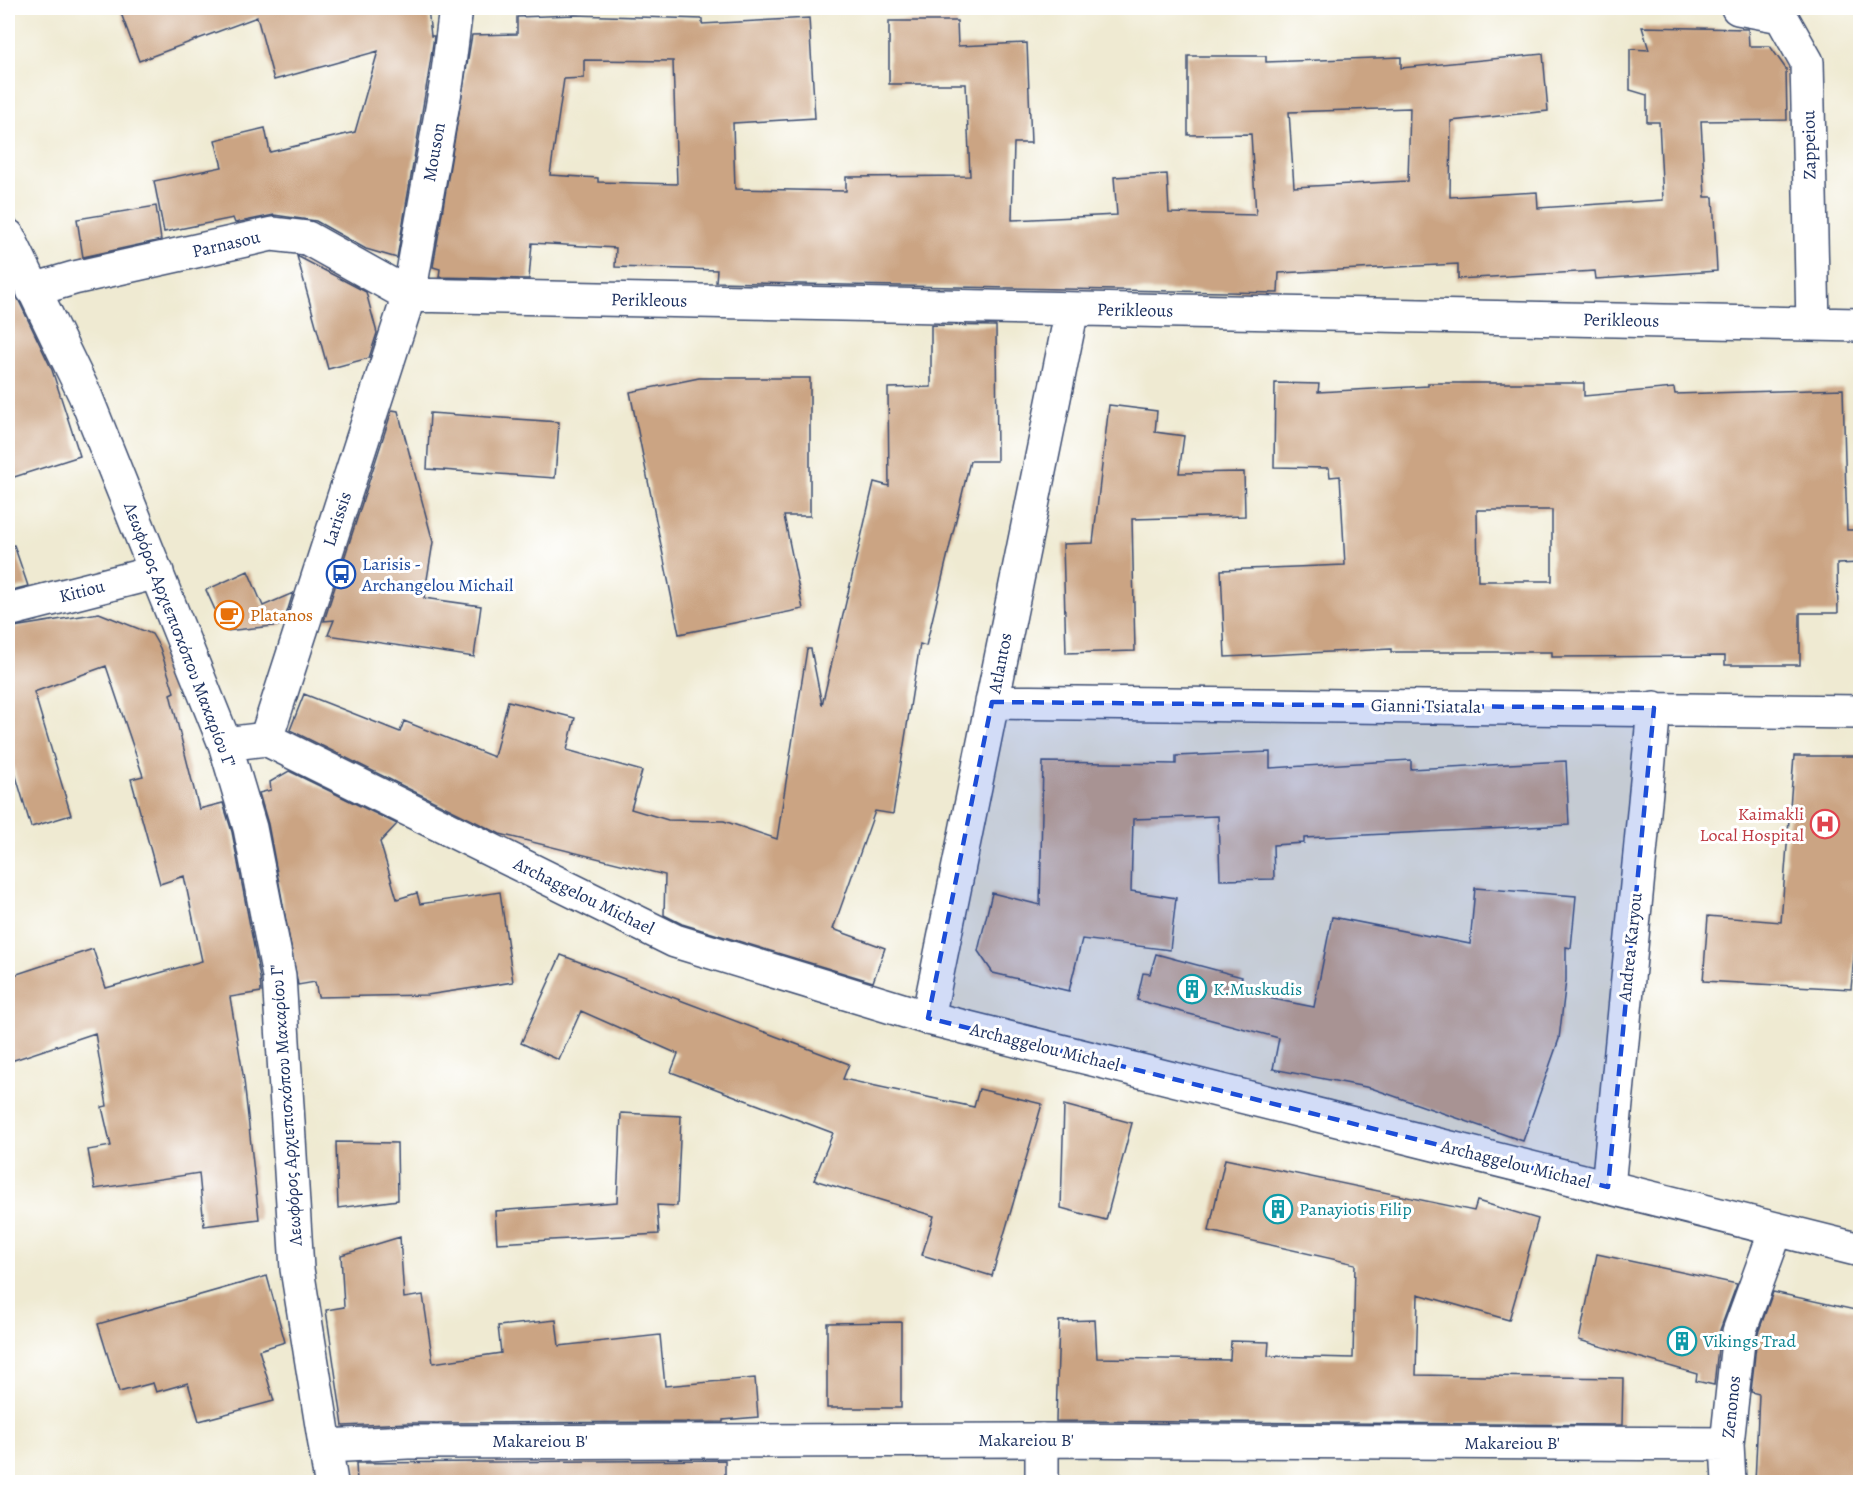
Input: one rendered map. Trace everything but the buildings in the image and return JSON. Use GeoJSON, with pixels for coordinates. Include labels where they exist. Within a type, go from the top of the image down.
{"type":"FeatureCollection","features":[{"type":"Feature","properties":{"kind":"street","name":"Mouson"},"geometry":{"type":"LineString","coordinates":[[409,295],[447,80],[456,8]]}},
{"type":"Feature","properties":{"kind":"street","name":"Zappeiou"},"geometry":{"type":"LineString","coordinates":[[1738,8],[1781,16],[1807,62],[1813,324]]}},
{"type":"Feature","properties":{"kind":"street","name":"Parnasou"},"geometry":{"type":"LineString","coordinates":[[33,290],[74,278],[272,234],[307,238],[409,295]]}},
{"type":"Feature","properties":{"kind":"street","name":"Λεωφόρος Αρχιεπισκόπου Μακαρίου Γ'"},"geometry":{"type":"LineString","coordinates":[[8,236],[85,395],[225,744],[250,828],[279,976],[297,1269],[331,1482]]}},
{"type":"Feature","properties":{"kind":"street","name":"Perikleous"},"geometry":{"type":"LineString","coordinates":[[409,295],[1860,325]]}},
{"type":"Feature","properties":{"kind":"street","name":"Larissis"},"geometry":{"type":"LineString","coordinates":[[266,739],[409,295]]}},
{"type":"Feature","properties":{"kind":"street","name":"Atlantos"},"geometry":{"type":"LineString","coordinates":[[928,1018],[1072,309]]}},
{"type":"Feature","properties":{"kind":"street","name":"Kitiou"},"geometry":{"type":"LineString","coordinates":[[8,610],[157,572]]}},
{"type":"Feature","properties":{"kind":"street","name":"Gianni Tsiatala"},"geometry":{"type":"LineString","coordinates":[[992,702],[1860,712]]}},
{"type":"Feature","properties":{"kind":"street","name":"Andrea Karyou"},"geometry":{"type":"LineString","coordinates":[[1608,1187],[1654,708]]}},
{"type":"Feature","properties":{"kind":"street"},"geometry":{"type":"LineString","coordinates":[[225,744],[266,739]]}},
{"type":"Feature","properties":{"kind":"street","name":"Archaggelou Michael"},"geometry":{"type":"LineString","coordinates":[[266,739],[675,941],[928,1018],[1860,1250]]}},
{"type":"Feature","properties":{"kind":"street","name":"Zenonos"},"geometry":{"type":"LineString","coordinates":[[1729,1482],[1727,1444],[1739,1332],[1776,1230]]}},
{"type":"Feature","properties":{"kind":"street"},"geometry":{"type":"LineString","coordinates":[[1042,1440],[1042,1482]]}},
{"type":"Feature","properties":{"kind":"street","name":"Makareiou B'"},"geometry":{"type":"LineString","coordinates":[[326,1446],[408,1442],[1042,1440],[1727,1444]]}},
{"type":"Feature","properties":{"kind":"highlighted area"},"geometry":{"type":"Polygon","coordinates":[[[992,702],[1654,708],[1608,1187],[928,1018],[992,702]]]}},
{"type":"Feature","properties":{"kind":"place","name":"Larisis - Archangelou Michail"},"geometry":{"type":"Point","coordinates":[341,574]}},
{"type":"Feature","properties":{"kind":"place","name":"Platanos"},"geometry":{"type":"Point","coordinates":[229,615]}},
{"type":"Feature","properties":{"kind":"place","name":"Kaimakli Local Hospital"},"geometry":{"type":"Point","coordinates":[1825,824]}},
{"type":"Feature","properties":{"kind":"place","name":"K.Muskudis"},"geometry":{"type":"Point","coordinates":[1192,989]}},
{"type":"Feature","properties":{"kind":"place","name":"Panayiotis Filip"},"geometry":{"type":"Point","coordinates":[1278,1209]}},
{"type":"Feature","properties":{"kind":"place","name":"Vikings Trad"},"geometry":{"type":"Point","coordinates":[1682,1341]}}]}
